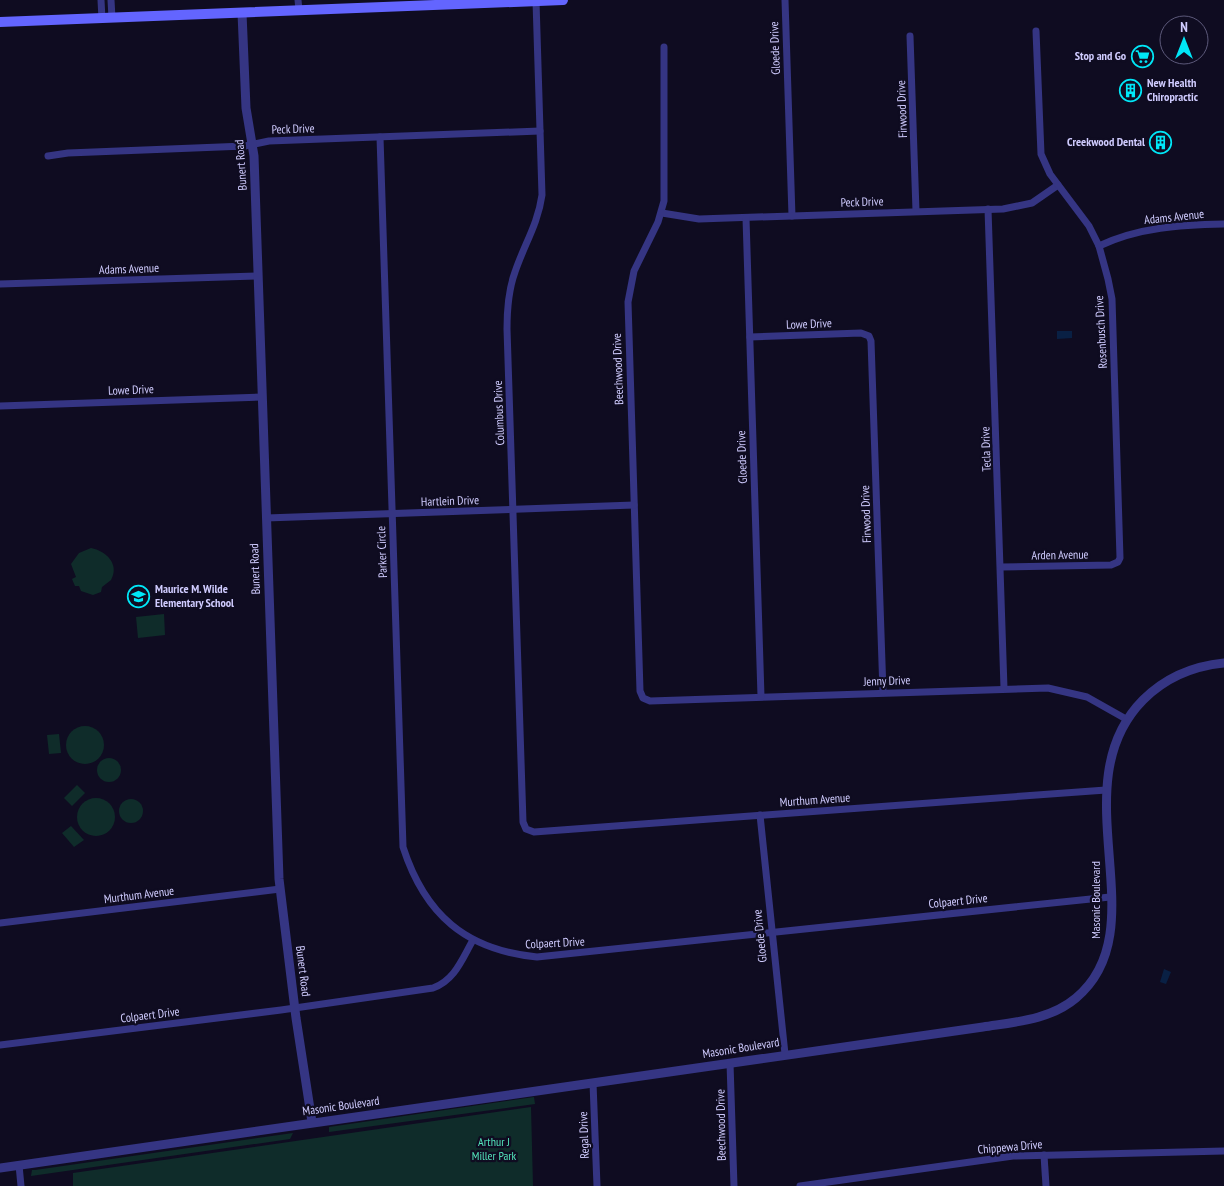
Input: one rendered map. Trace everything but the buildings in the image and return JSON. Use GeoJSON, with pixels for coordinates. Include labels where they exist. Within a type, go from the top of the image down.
{"type":"FeatureCollection","features":[{"type":"Feature","properties":{"kind":"main road"},"geometry":{"type":"LineString","coordinates":[[0,22],[242,13],[298,5],[563,0]]}},
{"type":"Feature","properties":{"kind":"street"},"geometry":{"type":"LineString","coordinates":[[101,0],[107,18]]}},
{"type":"Feature","properties":{"kind":"street"},"geometry":{"type":"LineString","coordinates":[[107,18],[111,0]]}},
{"type":"Feature","properties":{"kind":"street","name":"Gloede Drive"},"geometry":{"type":"LineString","coordinates":[[784,0],[792,216]]}},
{"type":"Feature","properties":{"kind":"street","name":"Columbus Drive"},"geometry":{"type":"LineString","coordinates":[[526,829],[523,822],[507,308],[514,274],[540,211],[542,190],[536,1]]}},
{"type":"Feature","properties":{"kind":"street","name":"Bunert Road"},"geometry":{"type":"LineString","coordinates":[[242,13],[246,108],[254,144],[280,889],[312,1122]]}},
{"type":"Feature","properties":{"kind":"street","name":"Rosenbusch Drive"},"geometry":{"type":"LineString","coordinates":[[1036,31],[1041,154],[1046,168],[1089,226],[1100,246],[1112,299],[1120,554],[1118,562]]}},
{"type":"Feature","properties":{"kind":"street","name":"Firwood Drive"},"geometry":{"type":"LineString","coordinates":[[910,36],[916,212]]}},
{"type":"Feature","properties":{"kind":"street","name":"Beechwood Drive"},"geometry":{"type":"LineString","coordinates":[[643,698],[640,691],[628,302],[634,271],[662,213],[666,188],[664,47]]}},
{"type":"Feature","properties":{"kind":"street","name":"Peck Drive"},"geometry":{"type":"LineString","coordinates":[[48,156],[68,153],[254,144],[268,141],[540,131]]}},
{"type":"Feature","properties":{"kind":"street","name":"Parker Circle"},"geometry":{"type":"LineString","coordinates":[[380,137],[403,847],[414,876],[431,905],[457,931],[473,940]]}},
{"type":"Feature","properties":{"kind":"street","name":"Peck Drive"},"geometry":{"type":"LineString","coordinates":[[662,213],[700,219],[1018,207],[1032,203],[1058,185]]}},
{"type":"Feature","properties":{"kind":"street","name":"Tecla Drive"},"geometry":{"type":"LineString","coordinates":[[988,209],[1004,688]]}},
{"type":"Feature","properties":{"kind":"street","name":"Gloede Drive"},"geometry":{"type":"LineString","coordinates":[[746,218],[761,696]]}},
{"type":"Feature","properties":{"kind":"street","name":"Adams Avenue"},"geometry":{"type":"LineString","coordinates":[[1100,246],[1129,234],[1152,229],[1224,224]]}},
{"type":"Feature","properties":{"kind":"street","name":"Adams Avenue"},"geometry":{"type":"LineString","coordinates":[[0,284],[258,276]]}},
{"type":"Feature","properties":{"kind":"street","name":"Lowe Drive"},"geometry":{"type":"LineString","coordinates":[[750,337],[861,333],[869,336]]}},
{"type":"Feature","properties":{"kind":"street","name":"Firwood Drive"},"geometry":{"type":"LineString","coordinates":[[869,336],[872,345],[883,692]]}},
{"type":"Feature","properties":{"kind":"street","name":"Lowe Drive"},"geometry":{"type":"LineString","coordinates":[[0,406],[262,397]]}},
{"type":"Feature","properties":{"kind":"street","name":"Hartlein Drive"},"geometry":{"type":"LineString","coordinates":[[266,518],[634,505]]}},
{"type":"Feature","properties":{"kind":"street","name":"Arden Avenue"},"geometry":{"type":"LineString","coordinates":[[1001,567],[1111,565],[1118,562]]}},
{"type":"Feature","properties":{"kind":"street","name":"Masonic Boulevard"},"geometry":{"type":"LineString","coordinates":[[0,1168],[1008,1023],[1056,1011],[1084,991],[1102,965],[1110,940],[1106,790],[1110,756],[1126,720],[1145,698],[1168,681],[1199,668],[1224,663]]}},
{"type":"Feature","properties":{"kind":"street","name":"Jenny Drive"},"geometry":{"type":"LineString","coordinates":[[643,698],[650,701],[1048,688],[1072,692],[1106,707],[1126,720]]}},
{"type":"Feature","properties":{"kind":"street","name":"Murthum Avenue"},"geometry":{"type":"LineString","coordinates":[[526,829],[534,832],[1106,790]]}},
{"type":"Feature","properties":{"kind":"street","name":"Gloede Drive"},"geometry":{"type":"LineString","coordinates":[[760,815],[785,1054]]}},
{"type":"Feature","properties":{"kind":"street","name":"Murthum Avenue"},"geometry":{"type":"LineString","coordinates":[[0,923],[280,889]]}},
{"type":"Feature","properties":{"kind":"street","name":"Colpaert Drive"},"geometry":{"type":"LineString","coordinates":[[0,1045],[417,991],[444,984],[456,970],[473,940],[506,953],[537,957],[1110,897]]}},
{"type":"Feature","properties":{"kind":"street","name":"Beechwood Drive"},"geometry":{"type":"LineString","coordinates":[[730,1063],[734,1186]]}},
{"type":"Feature","properties":{"kind":"street","name":"Regal Drive"},"geometry":{"type":"LineString","coordinates":[[593,1083],[597,1186]]}},
{"type":"Feature","properties":{"kind":"street","name":"Chippewa Drive"},"geometry":{"type":"LineString","coordinates":[[800,1186],[836,1184],[979,1160],[1044,1155],[1224,1151]]}},
{"type":"Feature","properties":{"kind":"street"},"geometry":{"type":"LineString","coordinates":[[1044,1155],[1046,1186]]}},
{"type":"Feature","properties":{"kind":"street"},"geometry":{"type":"LineString","coordinates":[[19,1165],[21,1186]]}},
{"type":"Feature","properties":{"kind":"green space"},"geometry":{"type":"Polygon","coordinates":[[[91,548],[106,555],[113,564],[114,569],[111,580],[102,587],[101,592],[93,595],[81,591],[79,586],[75,586],[72,579],[76,577],[71,564],[79,553],[91,548]]]}},
{"type":"Feature","properties":{"kind":"green space"},"geometry":{"type":"Polygon","coordinates":[[[164,614],[165,635],[138,638],[136,617],[164,614]]]}},
{"type":"Feature","properties":{"kind":"green space"},"geometry":{"type":"Polygon","coordinates":[[[85,726],[99,731],[104,745],[99,759],[85,764],[71,759],[66,745],[71,731],[85,726]]]}},
{"type":"Feature","properties":{"kind":"green space"},"geometry":{"type":"Polygon","coordinates":[[[59,734],[61,753],[49,754],[47,735],[59,734]]]}},
{"type":"Feature","properties":{"kind":"green space"},"geometry":{"type":"Polygon","coordinates":[[[109,758],[114,759],[120,765],[120,775],[114,781],[109,782],[104,781],[98,775],[97,770],[98,765],[104,759],[109,758]]]}},
{"type":"Feature","properties":{"kind":"green space"},"geometry":{"type":"Polygon","coordinates":[[[77,785],[85,793],[72,806],[64,798],[77,785]]]}},
{"type":"Feature","properties":{"kind":"green space"},"geometry":{"type":"Polygon","coordinates":[[[96,798],[110,803],[115,817],[110,831],[96,836],[82,831],[77,817],[82,803],[96,798]]]}},
{"type":"Feature","properties":{"kind":"green space"},"geometry":{"type":"Polygon","coordinates":[[[131,799],[136,800],[142,806],[142,816],[136,822],[131,823],[126,822],[120,816],[119,811],[120,806],[126,800],[131,799]]]}},
{"type":"Feature","properties":{"kind":"green space"},"geometry":{"type":"Polygon","coordinates":[[[71,826],[84,840],[74,847],[62,833],[71,826]]]}},
{"type":"Feature","properties":{"kind":"green space"},"geometry":{"type":"Polygon","coordinates":[[[534,1097],[535,1104],[329,1132],[329,1127],[534,1097]]]}},
{"type":"Feature","properties":{"kind":"green space","name":"Arthur J Miller Park"},"geometry":{"type":"Polygon","coordinates":[[[531,1107],[533,1186],[73,1186],[73,1173],[531,1107]]]}},
{"type":"Feature","properties":{"kind":"green space"},"geometry":{"type":"Polygon","coordinates":[[[293,1133],[290,1139],[31,1176],[32,1170],[293,1133]]]}},
{"type":"Feature","properties":{"kind":"water"},"geometry":{"type":"Polygon","coordinates":[[[1057,331],[1072,331],[1072,338],[1057,339],[1057,331]]]}},
{"type":"Feature","properties":{"kind":"water"},"geometry":{"type":"Polygon","coordinates":[[[1164,969],[1171,972],[1166,984],[1160,982],[1164,969]]]}},
{"type":"Feature","properties":{"kind":"place","name":"Stop and Go"},"geometry":{"type":"Point","coordinates":[1142,56]}},
{"type":"Feature","properties":{"kind":"place","name":"New Health Chiropractic"},"geometry":{"type":"Point","coordinates":[1131,90]}},
{"type":"Feature","properties":{"kind":"place","name":"Creekwood Dental"},"geometry":{"type":"Point","coordinates":[1161,142]}},
{"type":"Feature","properties":{"kind":"place","name":"Maurice M. Wilde Elementary School"},"geometry":{"type":"Point","coordinates":[139,596]}}]}
